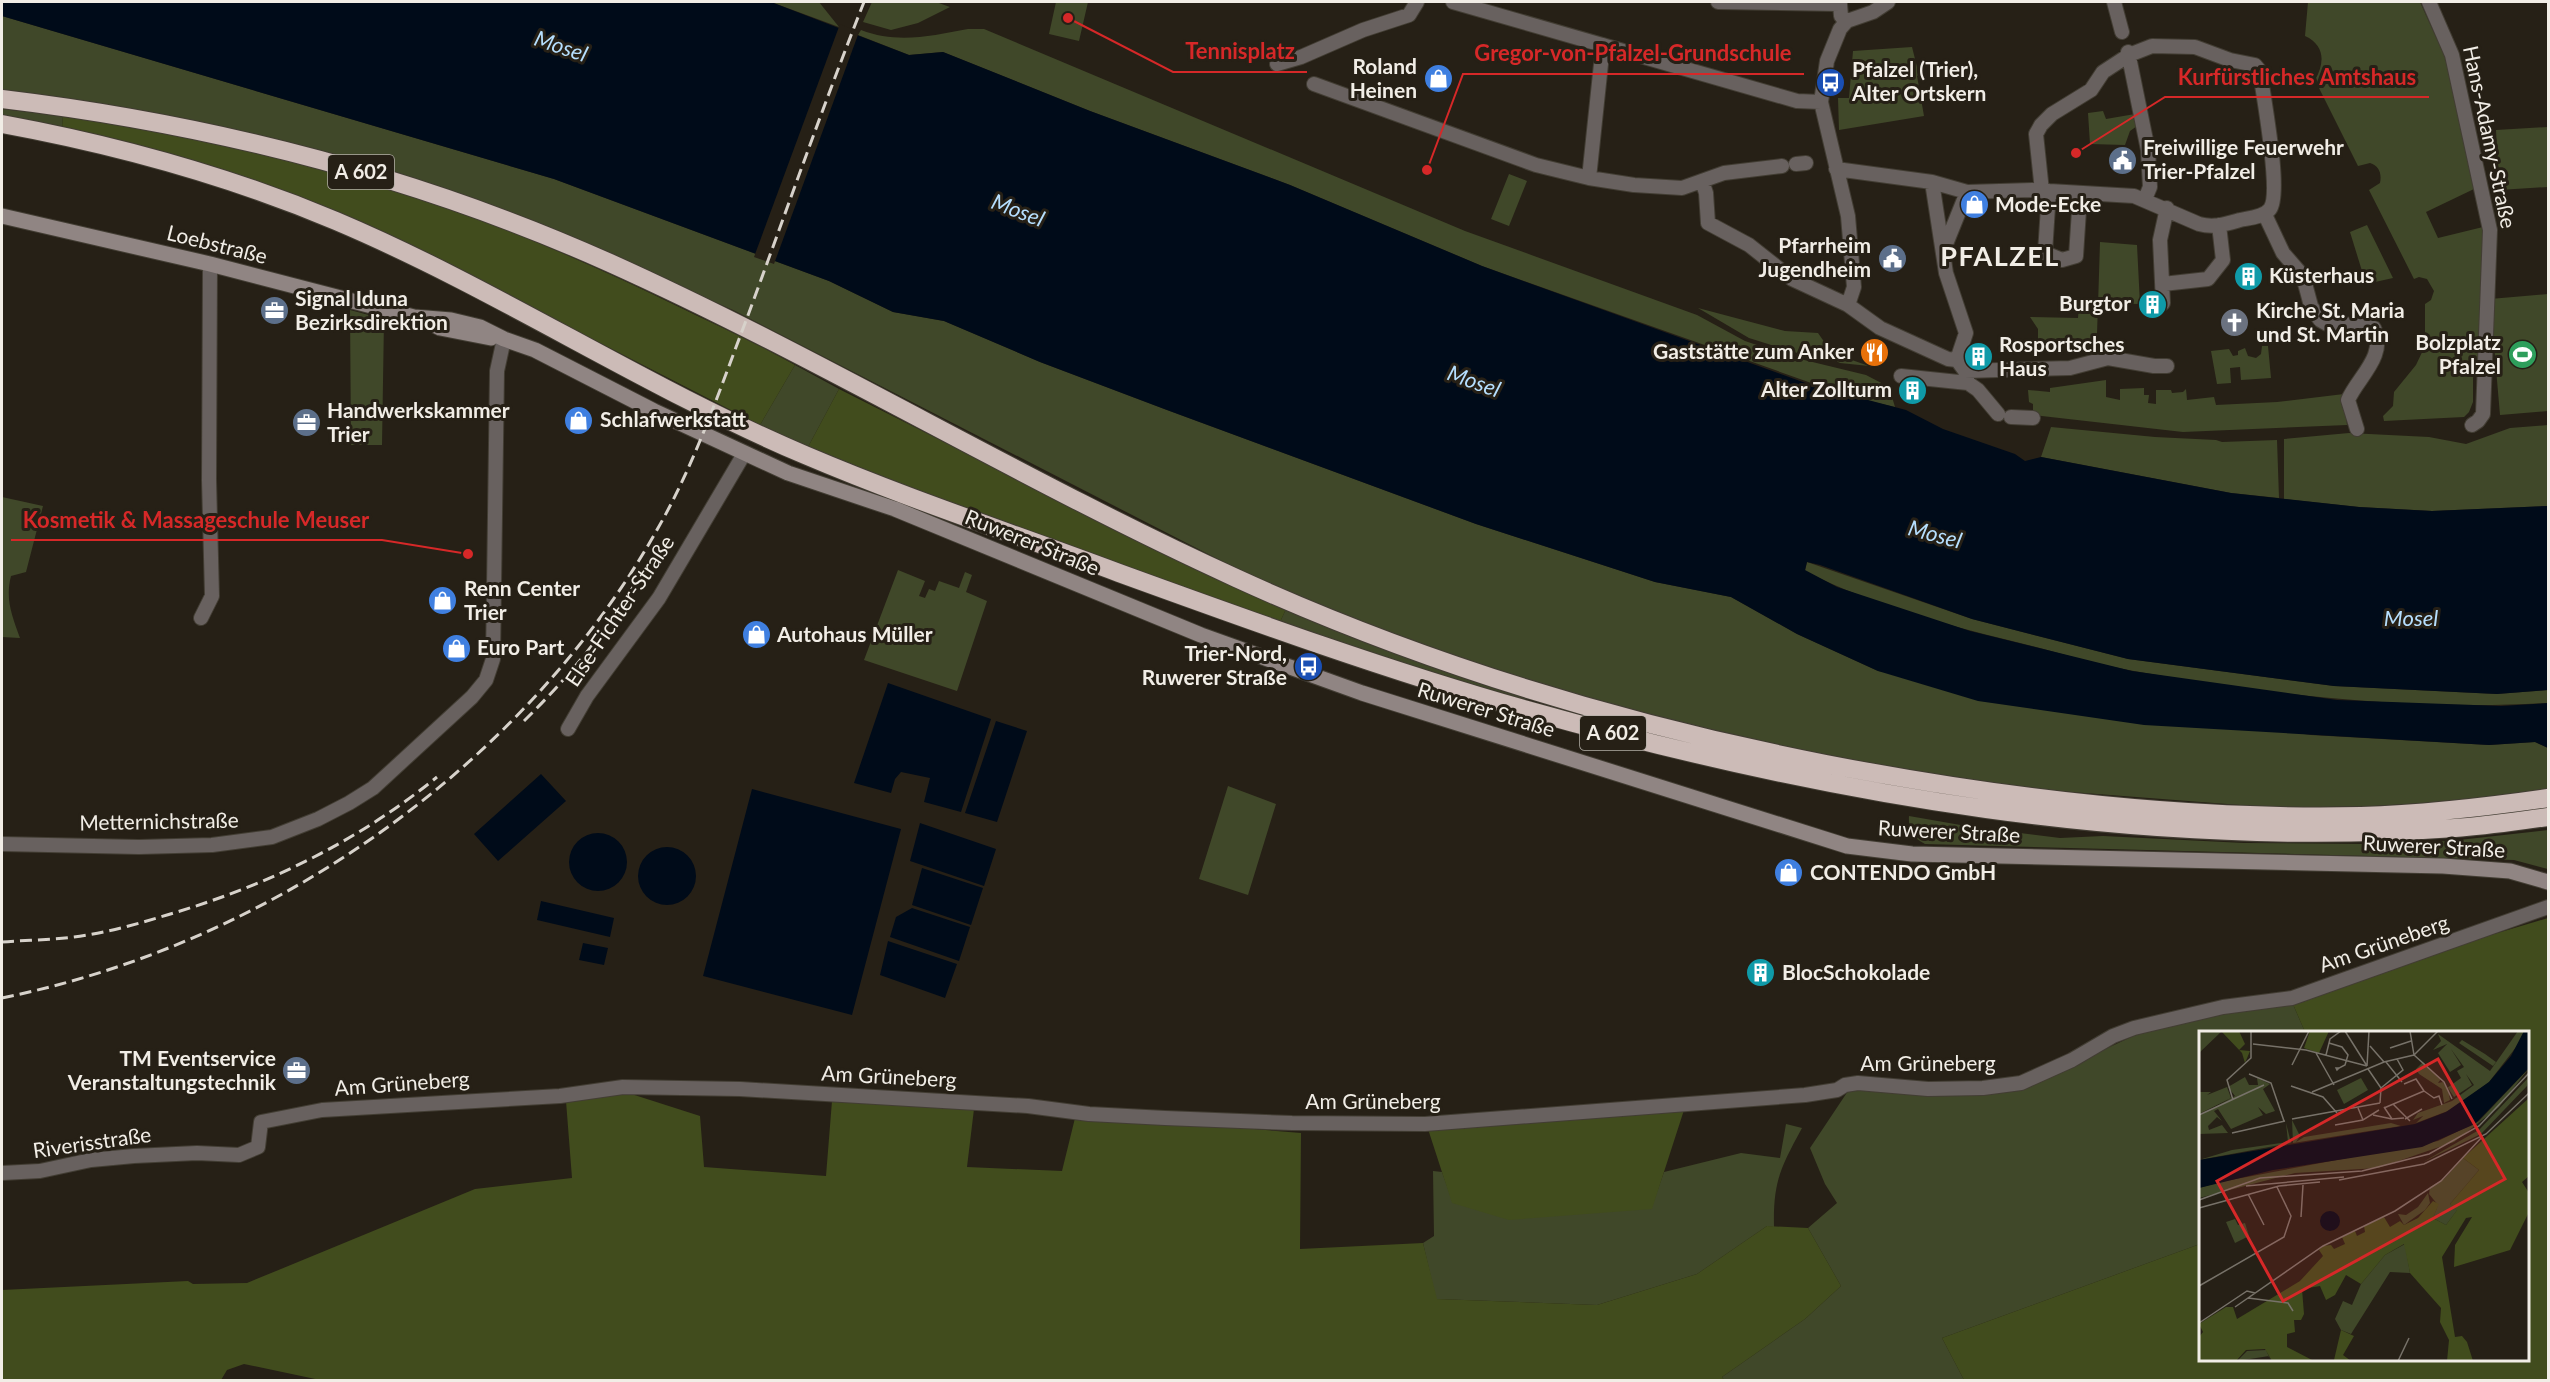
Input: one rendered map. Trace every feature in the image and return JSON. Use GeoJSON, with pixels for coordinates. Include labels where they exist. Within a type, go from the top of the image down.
{"type":"FeatureCollection","features":[{"type":"Feature","properties":{"kind":"highway","name":"A 602"},"geometry":{"type":"LineString","coordinates":[[2,99],[98,112],[185,128],[283,150],[402,183],[553,239],[702,306],[1022,473],[1237,579],[1327,618],[1437,659],[1514,685],[1630,719],[1766,752],[1901,778],[2087,805],[2200,814],[2364,816],[2463,810],[2548,798]]}},
{"type":"Feature","properties":{"kind":"highway","name":"A 602"},"geometry":{"type":"LineString","coordinates":[[2,124],[69,136],[147,156],[229,180],[290,202],[397,249],[722,417],[804,455],[886,488],[1225,612],[1390,668],[1525,710],[1698,754],[1797,776],[2002,812],[2086,821],[2201,830],[2365,832],[2461,828],[2548,817]]}},
{"type":"Feature","properties":{"kind":"main road","name":"Loebstraße"},"geometry":{"type":"LineString","coordinates":[[2,216],[210,264],[422,319],[440,328],[479,338],[504,339]]}},
{"type":"Feature","properties":{"kind":"main road","name":"Ruwerer Straße"},"geometry":{"type":"LineString","coordinates":[[504,339],[536,350],[744,454],[788,473],[894,509],[1201,636],[1306,674],[1847,846],[1912,854],[2444,866],[2510,871],[2548,882]]}},
{"type":"Feature","properties":{"kind":"street"},"geometry":{"type":"LineString","coordinates":[[1277,64],[1301,57],[1363,30],[1409,15],[1417,2]]}},
{"type":"Feature","properties":{"kind":"street"},"geometry":{"type":"LineString","coordinates":[[1453,2],[1797,101],[1821,102]]}},
{"type":"Feature","properties":{"kind":"street"},"geometry":{"type":"LineString","coordinates":[[1718,2],[1840,4],[1841,16],[1847,21]]}},
{"type":"Feature","properties":{"kind":"street"},"geometry":{"type":"LineString","coordinates":[[1848,305],[1854,287],[1848,216],[1821,102],[1827,61],[1833,41],[1847,21],[1872,12],[1887,2]]}},
{"type":"Feature","properties":{"kind":"street"},"geometry":{"type":"LineString","coordinates":[[2114,2],[2122,32]]}},
{"type":"Feature","properties":{"kind":"street","name":"Hans-Adamy-Straße"},"geometry":{"type":"LineString","coordinates":[[2429,2],[2452,55],[2490,230],[2483,414],[2472,425]]}},
{"type":"Feature","properties":{"kind":"street"},"geometry":{"type":"LineString","coordinates":[[1589,178],[1603,45]]}},
{"type":"Feature","properties":{"kind":"street"},"geometry":{"type":"LineString","coordinates":[[1836,169],[1932,182],[1966,192],[2046,191],[2080,195],[2134,196],[2167,208],[2199,224],[2219,225],[2263,214],[2269,210],[2274,200],[2274,180],[2260,72],[2255,65],[2222,57],[2195,46],[2152,46],[2128,54],[2103,72],[2091,90],[2052,114],[2036,134],[2046,191],[2046,253],[2062,260],[2076,256],[2080,195]]}},
{"type":"Feature","properties":{"kind":"street"},"geometry":{"type":"LineString","coordinates":[[2128,54],[2148,150],[2150,187],[2145,199]]}},
{"type":"Feature","properties":{"kind":"street"},"geometry":{"type":"LineString","coordinates":[[1314,84],[1536,165],[1589,178],[1634,185],[1682,188],[1724,173],[1795,164]]}},
{"type":"Feature","properties":{"kind":"street"},"geometry":{"type":"LineString","coordinates":[[1702,181],[1706,193],[1708,223],[1749,245],[1792,279],[1848,305],[1880,328],[1948,359],[1964,371],[1978,390],[2005,416],[2033,418]]}},
{"type":"Feature","properties":{"kind":"street"},"geometry":{"type":"LineString","coordinates":[[1932,182],[1946,273],[1966,333],[1964,371]]}},
{"type":"Feature","properties":{"kind":"street"},"geometry":{"type":"LineString","coordinates":[[1944,249],[1966,192]]}},
{"type":"Feature","properties":{"kind":"street"},"geometry":{"type":"LineString","coordinates":[[2163,303],[2160,240],[2167,208]]}},
{"type":"Feature","properties":{"kind":"street"},"geometry":{"type":"LineString","coordinates":[[2263,214],[2283,253],[2303,276],[2311,306],[2320,320],[2327,324],[2362,325],[2374,328],[2377,335],[2376,356],[2353,388],[2348,400],[2356,429]]}},
{"type":"Feature","properties":{"kind":"street"},"geometry":{"type":"LineString","coordinates":[[2163,284],[2208,279],[2223,260],[2219,225]]}},
{"type":"Feature","properties":{"kind":"street"},"geometry":{"type":"LineString","coordinates":[[201,618],[212,596],[209,480],[210,264]]}},
{"type":"Feature","properties":{"kind":"street","name":"Metternichstraße"},"geometry":{"type":"LineString","coordinates":[[2,844],[139,847],[201,845],[272,837],[349,804],[373,788],[416,751],[482,686],[493,659],[497,371],[504,339]]}},
{"type":"Feature","properties":{"kind":"street"},"geometry":{"type":"LineString","coordinates":[[1901,376],[1964,371],[2070,368],[2108,358],[2167,366]]}},
{"type":"Feature","properties":{"kind":"street","name":"Else-Fichter-Straße"},"geometry":{"type":"LineString","coordinates":[[568,729],[587,696],[659,598],[744,454]]}},
{"type":"Feature","properties":{"kind":"street","name":"Am Grüneberg"},"geometry":{"type":"LineString","coordinates":[[189,1153],[239,1155],[252,1151],[258,1147],[261,1122],[322,1110],[560,1096],[623,1087],[740,1089],[1028,1106],[1089,1114],[1165,1118],[1425,1124],[1805,1095],[1838,1090],[1845,1085],[1858,1083],[1928,1089],[1983,1088],[2020,1083],[2073,1060],[2113,1036],[2134,1028],[2223,1007],[2292,998],[2548,907]]}},
{"type":"Feature","properties":{"kind":"street","name":"Riverisstraße"},"geometry":{"type":"LineString","coordinates":[[2,1173],[57,1169],[98,1159],[189,1153]]}},
{"type":"Feature","properties":{"kind":"green space"},"geometry":{"type":"Polygon","coordinates":[[[771,2],[819,2],[839,27],[771,2]]]}},
{"type":"Feature","properties":{"kind":"green space"},"geometry":{"type":"Polygon","coordinates":[[[872,2],[936,2],[950,7],[918,23],[891,30],[863,22],[872,2]]]}},
{"type":"Feature","properties":{"kind":"green space"},"geometry":{"type":"Polygon","coordinates":[[[1056,2],[1088,2],[1079,41],[1049,34],[1056,2]]]}},
{"type":"Feature","properties":{"kind":"green space"},"geometry":{"type":"Polygon","coordinates":[[[2308,2],[2420,2],[2446,59],[2474,189],[2426,212],[2438,238],[2483,227],[2482,355],[2473,378],[2473,402],[2464,417],[2384,421],[2383,416],[2393,406],[2394,392],[2416,365],[2425,346],[2425,304],[2431,300],[2434,291],[2427,279],[2419,277],[2414,279],[2369,190],[2380,183],[2379,170],[2370,163],[2358,166],[2315,80],[2322,61],[2320,49],[2305,36],[2308,2]]]}},
{"type":"Feature","properties":{"kind":"green space"},"geometry":{"type":"Polygon","coordinates":[[[2,16],[554,179],[829,281],[893,312],[944,321],[1040,362],[1476,524],[1655,582],[1731,597],[1797,634],[1878,671],[2311,735],[2489,745],[2535,742],[2548,748],[2548,790],[2458,801],[2279,808],[2019,788],[1859,763],[1656,717],[1484,668],[1323,608],[1247,574],[733,310],[507,211],[345,157],[243,132],[157,115],[2,93],[2,16]]]}},
{"type":"Feature","properties":{"kind":"green space"},"geometry":{"type":"Polygon","coordinates":[[[984,29],[1465,231],[1697,315],[1745,341],[1796,358],[1866,375],[1889,387],[1895,407],[1848,396],[1482,266],[1290,185],[1090,111],[943,52],[909,55],[858,35],[861,30],[901,38],[984,29]]]}},
{"type":"Feature","properties":{"kind":"green space"},"geometry":{"type":"Polygon","coordinates":[[[1912,47],[1919,75],[1917,76],[1924,116],[1839,130],[1838,98],[1849,98],[1853,51],[1912,47]]]}},
{"type":"Feature","properties":{"kind":"green space"},"geometry":{"type":"Polygon","coordinates":[[[2,109],[63,116],[62,128],[2,117],[2,109]]]}},
{"type":"Feature","properties":{"kind":"green space"},"geometry":{"type":"Polygon","coordinates":[[[2103,111],[2106,119],[2135,114],[2137,126],[2130,131],[2125,145],[2090,144],[2088,113],[2103,111]]]}},
{"type":"Feature","properties":{"kind":"green space"},"geometry":{"type":"Polygon","coordinates":[[[63,116],[225,144],[367,181],[458,211],[547,246],[634,285],[795,365],[760,425],[444,263],[62,128],[63,116]]]}},
{"type":"Feature","properties":{"kind":"green space"},"geometry":{"type":"Polygon","coordinates":[[[2548,127],[2548,187],[2499,190],[2496,130],[2548,127]]]}},
{"type":"Feature","properties":{"kind":"green space"},"geometry":{"type":"Polygon","coordinates":[[[1509,174],[1527,181],[1509,226],[1491,219],[1509,174]]]}},
{"type":"Feature","properties":{"kind":"green space"},"geometry":{"type":"Polygon","coordinates":[[[2367,225],[2393,278],[2366,284],[2350,232],[2367,225]]]}},
{"type":"Feature","properties":{"kind":"green space"},"geometry":{"type":"Polygon","coordinates":[[[2100,242],[2137,245],[2140,304],[2098,303],[2100,242]]]}},
{"type":"Feature","properties":{"kind":"green space","name":"Bolzplatz Pfalzel"},"geometry":{"type":"Polygon","coordinates":[[[2548,294],[2548,411],[2500,415],[2490,299],[2548,294]]]}},
{"type":"Feature","properties":{"kind":"green space"},"geometry":{"type":"Polygon","coordinates":[[[2079,306],[2098,306],[2097,334],[2091,351],[2072,354],[2070,340],[2038,340],[2038,329],[2030,317],[2078,318],[2079,306]]]}},
{"type":"Feature","properties":{"kind":"green space"},"geometry":{"type":"Polygon","coordinates":[[[1698,308],[1785,331],[1818,333],[1832,353],[1869,366],[1840,363],[1830,358],[1823,361],[1749,338],[1698,308]]]}},
{"type":"Feature","properties":{"kind":"green space"},"geometry":{"type":"Polygon","coordinates":[[[350,310],[384,319],[382,445],[351,445],[350,310]]]}},
{"type":"Feature","properties":{"kind":"green space"},"geometry":{"type":"Polygon","coordinates":[[[2262,346],[2268,346],[2271,378],[2241,380],[2240,367],[2230,368],[2231,383],[2217,384],[2211,351],[2229,349],[2233,356],[2238,355],[2238,351],[2245,348],[2248,356],[2256,358],[2261,354],[2262,346]]]}},
{"type":"Feature","properties":{"kind":"green space"},"geometry":{"type":"Polygon","coordinates":[[[795,365],[839,389],[808,447],[760,425],[795,365]]]}},
{"type":"Feature","properties":{"kind":"green space"},"geometry":{"type":"Polygon","coordinates":[[[2106,380],[2106,397],[2120,400],[2120,389],[2144,388],[2144,395],[2149,395],[2148,403],[2156,404],[2156,390],[2171,390],[2172,393],[2183,392],[2186,389],[2187,400],[2214,397],[2216,405],[2277,402],[2344,394],[2347,425],[2183,432],[2033,415],[2033,404],[2029,402],[2028,390],[2050,392],[2050,388],[2106,380]]]}},
{"type":"Feature","properties":{"kind":"green space"},"geometry":{"type":"Polygon","coordinates":[[[839,389],[1069,505],[1286,609],[1280,622],[911,488],[808,447],[839,389]]]}},
{"type":"Feature","properties":{"kind":"green space"},"geometry":{"type":"Polygon","coordinates":[[[2548,425],[2548,506],[2432,511],[2359,507],[2284,499],[2284,439],[2349,433],[2429,437],[2466,444],[2510,428],[2548,425]]]}},
{"type":"Feature","properties":{"kind":"green space"},"geometry":{"type":"Polygon","coordinates":[[[2051,427],[2222,442],[2277,440],[2279,498],[2231,493],[2041,457],[2051,427]]]}},
{"type":"Feature","properties":{"kind":"green space"},"geometry":{"type":"Polygon","coordinates":[[[2,497],[43,506],[26,572],[11,576],[9,584],[10,607],[20,638],[2,637],[2,497]]]}},
{"type":"Feature","properties":{"kind":"green space"},"geometry":{"type":"Polygon","coordinates":[[[1807,562],[1972,619],[2128,659],[2334,686],[2496,694],[2548,690],[2548,703],[2445,705],[2340,699],[2184,680],[2121,669],[1972,631],[1886,605],[1805,571],[1807,562]]]}},
{"type":"Feature","properties":{"kind":"green space"},"geometry":{"type":"Polygon","coordinates":[[[898,570],[925,581],[919,596],[925,598],[929,589],[935,591],[939,581],[959,588],[965,572],[972,575],[966,592],[987,601],[957,691],[864,660],[898,570]]]}},
{"type":"Feature","properties":{"kind":"green space"},"geometry":{"type":"Polygon","coordinates":[[[1286,609],[1527,697],[1523,702],[1389,661],[1280,622],[1286,609]]]}},
{"type":"Feature","properties":{"kind":"green space"},"geometry":{"type":"Polygon","coordinates":[[[1228,786],[1276,804],[1248,895],[1199,879],[1228,786]]]}},
{"type":"Feature","properties":{"kind":"green space"},"geometry":{"type":"Polygon","coordinates":[[[1909,816],[1972,827],[2060,838],[2103,836],[2244,843],[2364,844],[2450,841],[2548,830],[2548,869],[2514,860],[1925,844],[1912,833],[1909,816]]]}},
{"type":"Feature","properties":{"kind":"green space"},"geometry":{"type":"Polygon","coordinates":[[[2548,918],[2548,1380],[1964,1380],[1942,1338],[2199,1244],[2199,1361],[2529,1361],[2529,1031],[2305,1031],[2289,995],[2548,918]]]}},
{"type":"Feature","properties":{"kind":"green space"},"geometry":{"type":"Polygon","coordinates":[[[2289,995],[2305,1031],[2199,1031],[2199,1244],[1942,1338],[1964,1380],[1724,1380],[1722,1377],[1805,1319],[1841,1286],[1808,1228],[1837,1203],[1825,1184],[1810,1148],[1848,1091],[2019,1089],[2155,1026],[2289,995]]]}},
{"type":"Feature","properties":{"kind":"green space"},"geometry":{"type":"Polygon","coordinates":[[[622,1091],[700,1116],[704,1167],[826,1176],[832,1101],[974,1109],[967,1167],[1062,1171],[1076,1114],[1301,1133],[1300,1249],[1423,1243],[1437,1299],[1597,1305],[1697,1274],[1767,1226],[1808,1228],[1841,1286],[1805,1319],[1722,1377],[1724,1380],[320,1380],[244,1364],[227,1370],[221,1380],[2,1380],[2,1290],[188,1281],[193,1284],[247,1283],[475,1189],[572,1178],[566,1101],[622,1091]]]}},
{"type":"Feature","properties":{"kind":"green space"},"geometry":{"type":"Polygon","coordinates":[[[1684,1110],[1652,1209],[1509,1220],[1452,1203],[1428,1129],[1684,1110]]]}},
{"type":"Feature","properties":{"kind":"green space"},"geometry":{"type":"Polygon","coordinates":[[[1786,1124],[1802,1128],[1780,1175],[1775,1198],[1774,1227],[1767,1226],[1697,1274],[1597,1305],[1436,1299],[1423,1243],[1434,1236],[1433,1171],[1442,1172],[1453,1203],[1651,1209],[1664,1172],[1741,1153],[1780,1158],[1786,1124]]]}},
{"type":"Feature","properties":{"kind":"water","name":"Mosel"},"geometry":{"type":"Polygon","coordinates":[[[2,2],[771,2],[909,55],[943,52],[1090,111],[1290,185],[1482,266],[1811,385],[1906,410],[1943,429],[2015,454],[2025,461],[2041,457],[2231,493],[2359,507],[2432,511],[2548,506],[2548,690],[2497,694],[2334,686],[2128,659],[1972,619],[1820,565],[1807,562],[1805,570],[1837,587],[1970,631],[2132,671],[2337,700],[2501,706],[2548,703],[2548,748],[2535,742],[2489,745],[2144,725],[1978,701],[1878,671],[1797,634],[1731,597],[1655,582],[1476,524],[1040,362],[944,321],[893,312],[829,281],[554,179],[2,16],[2,2]]]}},
{"type":"Feature","properties":{"kind":"water"},"geometry":{"type":"Polygon","coordinates":[[[888,683],[991,719],[961,812],[924,802],[930,778],[901,772],[895,779],[891,793],[854,783],[888,683]]]}},
{"type":"Feature","properties":{"kind":"water"},"geometry":{"type":"Polygon","coordinates":[[[996,721],[1027,731],[997,822],[965,813],[996,721]]]}},
{"type":"Feature","properties":{"kind":"water"},"geometry":{"type":"Polygon","coordinates":[[[541,774],[566,801],[498,861],[474,834],[541,774]]]}},
{"type":"Feature","properties":{"kind":"water"},"geometry":{"type":"Polygon","coordinates":[[[752,789],[901,829],[852,1015],[703,976],[752,789]]]}},
{"type":"Feature","properties":{"kind":"water"},"geometry":{"type":"Polygon","coordinates":[[[920,823],[996,849],[984,886],[910,861],[920,823]]]}},
{"type":"Feature","properties":{"kind":"water"},"geometry":{"type":"Polygon","coordinates":[[[598,833],[609,835],[622,846],[627,862],[625,873],[614,886],[598,891],[587,889],[574,878],[569,862],[571,851],[582,838],[598,833]]]}},
{"type":"Feature","properties":{"kind":"water"},"geometry":{"type":"Polygon","coordinates":[[[667,847],[678,849],[688,855],[694,865],[696,876],[694,887],[688,897],[678,903],[667,905],[656,903],[646,897],[640,887],[638,876],[640,865],[646,855],[656,849],[667,847]]]}},
{"type":"Feature","properties":{"kind":"water"},"geometry":{"type":"Polygon","coordinates":[[[922,868],[983,888],[971,925],[912,905],[922,868]]]}},
{"type":"Feature","properties":{"kind":"water"},"geometry":{"type":"Polygon","coordinates":[[[541,901],[614,918],[610,937],[537,920],[541,901]]]}},
{"type":"Feature","properties":{"kind":"water"},"geometry":{"type":"Polygon","coordinates":[[[912,908],[970,927],[959,961],[890,937],[896,917],[912,908]]]}},
{"type":"Feature","properties":{"kind":"water"},"geometry":{"type":"Polygon","coordinates":[[[888,941],[957,964],[945,998],[880,975],[888,941]]]}},
{"type":"Feature","properties":{"kind":"water"},"geometry":{"type":"Polygon","coordinates":[[[583,943],[608,948],[604,965],[579,960],[583,943]]]}},
{"type":"Feature","properties":{"kind":"pier"},"geometry":{"type":"Polygon","coordinates":[[[840,24],[859,32],[774,264],[754,257],[840,24]]]}},
{"type":"Feature","properties":{"kind":"railway"},"geometry":{"type":"LineString","coordinates":[[2,998],[105,971],[204,933],[300,884],[390,825],[474,757],[549,681],[615,597],[670,506],[681,483],[702,437],[864,2]]}},
{"type":"Feature","properties":{"kind":"railway"},"geometry":{"type":"LineString","coordinates":[[524,721],[560,684],[609,624],[650,558]]}},
{"type":"Feature","properties":{"kind":"railway"},"geometry":{"type":"LineString","coordinates":[[2,942],[65,938],[110,931],[167,915],[240,890],[275,876],[343,842],[437,777]]}},
{"type":"Feature","properties":{"kind":"place","name":"Tennisplatz"},"geometry":{"type":"Point","coordinates":[1068,18]}},
{"type":"Feature","properties":{"kind":"place","name":"Roland Heinen"},"geometry":{"type":"Point","coordinates":[1438,79]}},
{"type":"Feature","properties":{"kind":"place","name":"Pfalzel (Trier), Alter Ortskern"},"geometry":{"type":"Point","coordinates":[1831,82]}},
{"type":"Feature","properties":{"kind":"place","name":"Kurfürstliches Amtshaus"},"geometry":{"type":"Point","coordinates":[2076,153]}},
{"type":"Feature","properties":{"kind":"place","name":"Freiwillige Feuerwehr Trier-Pfalzel"},"geometry":{"type":"Point","coordinates":[2122,160]}},
{"type":"Feature","properties":{"kind":"place","name":"Gregor-von-Pfalzel-Grundschule"},"geometry":{"type":"Point","coordinates":[1427,170]}},
{"type":"Feature","properties":{"kind":"place","name":"Mode-Ecke"},"geometry":{"type":"Point","coordinates":[1974,205]}},
{"type":"Feature","properties":{"kind":"place","name":"Pfarrheim Jugendheim"},"geometry":{"type":"Point","coordinates":[1892,258]}},
{"type":"Feature","properties":{"kind":"place","name":"Küsterhaus"},"geometry":{"type":"Point","coordinates":[2248,276]}},
{"type":"Feature","properties":{"kind":"place","name":"Burgtor"},"geometry":{"type":"Point","coordinates":[2152,304]}},
{"type":"Feature","properties":{"kind":"place","name":"Signal Iduna Bezirksdirektion"},"geometry":{"type":"Point","coordinates":[274,311]}},
{"type":"Feature","properties":{"kind":"place","name":"Kirche St. Maria und St. Martin"},"geometry":{"type":"Point","coordinates":[2235,323]}},
{"type":"Feature","properties":{"kind":"place","name":"Gaststätte zum Anker"},"geometry":{"type":"Point","coordinates":[1875,352]}},
{"type":"Feature","properties":{"kind":"place","name":"Bolzplatz Pfalzel"},"geometry":{"type":"Point","coordinates":[2522,355]}},
{"type":"Feature","properties":{"kind":"place","name":"Rosportsches Haus"},"geometry":{"type":"Point","coordinates":[1978,357]}},
{"type":"Feature","properties":{"kind":"place","name":"Alter Zollturm"},"geometry":{"type":"Point","coordinates":[1913,390]}},
{"type":"Feature","properties":{"kind":"place","name":"Schlafwerkstatt"},"geometry":{"type":"Point","coordinates":[579,420]}},
{"type":"Feature","properties":{"kind":"place","name":"Handwerkskammer Trier"},"geometry":{"type":"Point","coordinates":[306,423]}},
{"type":"Feature","properties":{"kind":"place","name":"Kosmetik & Massageschule Meuser"},"geometry":{"type":"Point","coordinates":[468,554]}},
{"type":"Feature","properties":{"kind":"place","name":"Renn Center Trier"},"geometry":{"type":"Point","coordinates":[443,601]}},
{"type":"Feature","properties":{"kind":"place","name":"Autohaus Müller"},"geometry":{"type":"Point","coordinates":[756,635]}},
{"type":"Feature","properties":{"kind":"place","name":"Euro Part"},"geometry":{"type":"Point","coordinates":[456,648]}},
{"type":"Feature","properties":{"kind":"place","name":"Trier-Nord, Ruwerer Straße"},"geometry":{"type":"Point","coordinates":[1308,666]}},
{"type":"Feature","properties":{"kind":"place","name":"CONTENDO GmbH"},"geometry":{"type":"Point","coordinates":[1789,873]}},
{"type":"Feature","properties":{"kind":"place","name":"BlocSchokolade"},"geometry":{"type":"Point","coordinates":[1761,973]}},
{"type":"Feature","properties":{"kind":"place","name":"TM Eventservice Veranstaltungstechnik"},"geometry":{"type":"Point","coordinates":[297,1071]}},
{"type":"Feature","properties":{"kind":"district","name":"PFALZEL"},"geometry":{"type":"Point","coordinates":[2000,257]}}]}
